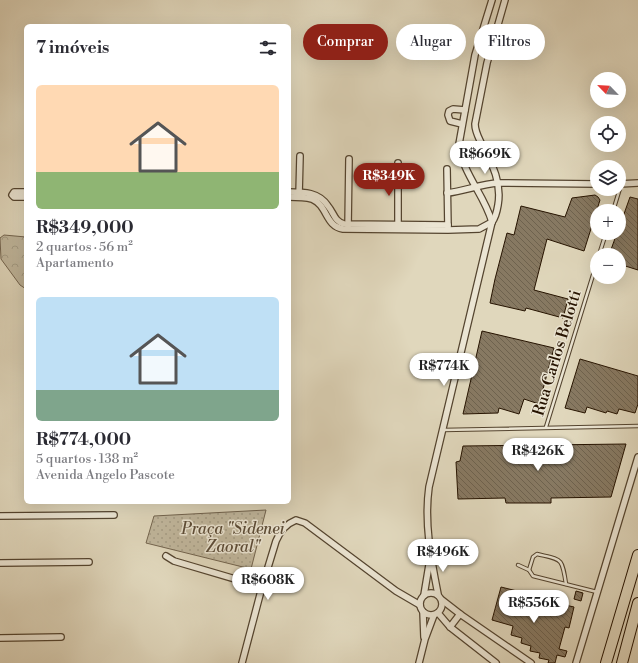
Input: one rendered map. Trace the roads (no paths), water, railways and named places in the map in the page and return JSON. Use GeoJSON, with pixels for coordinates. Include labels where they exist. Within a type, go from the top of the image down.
{"type":"FeatureCollection","features":[{"type":"Feature","properties":{"kind":"highway"},"geometry":{"type":"LineString","coordinates":[[605,663],[638,555]]}},
{"type":"Feature","properties":{"kind":"highway"},"geometry":{"type":"LineString","coordinates":[[622,663],[638,603]]}},
{"type":"Feature","properties":{"kind":"street"},"geometry":{"type":"LineString","coordinates":[[492,0],[475,55],[459,144],[464,167],[487,207],[492,222]]}},
{"type":"Feature","properties":{"kind":"street"},"geometry":{"type":"LineString","coordinates":[[504,1],[487,62],[475,124],[476,133],[496,173],[499,198],[429,487],[427,503],[431,555],[438,594],[442,600],[460,614],[531,663]]}},
{"type":"Feature","properties":{"kind":"street"},"geometry":{"type":"LineString","coordinates":[[462,124],[450,121],[448,115],[453,109],[465,110]]}},
{"type":"Feature","properties":{"kind":"street"},"geometry":{"type":"LineString","coordinates":[[299,194],[300,156]]}},
{"type":"Feature","properties":{"kind":"street"},"geometry":{"type":"LineString","coordinates":[[348,226],[349,159]]}},
{"type":"Feature","properties":{"kind":"street"},"geometry":{"type":"LineString","coordinates":[[398,163],[398,227]]}},
{"type":"Feature","properties":{"kind":"street"},"geometry":{"type":"LineString","coordinates":[[447,169],[448,228]]}},
{"type":"Feature","properties":{"kind":"street"},"geometry":{"type":"LineString","coordinates":[[448,193],[498,183],[590,184]]}},
{"type":"Feature","properties":{"kind":"street"},"geometry":{"type":"LineString","coordinates":[[626,184],[638,184]]}},
{"type":"Feature","properties":{"kind":"street"},"geometry":{"type":"LineString","coordinates":[[24,192],[14,192],[12,195],[14,197],[24,197]]}},
{"type":"Feature","properties":{"kind":"street"},"geometry":{"type":"LineString","coordinates":[[291,192],[315,201],[324,210],[333,225],[340,228],[348,226],[479,229],[492,222]]}},
{"type":"Feature","properties":{"kind":"street"},"geometry":{"type":"LineString","coordinates":[[291,196],[299,194]]}},
{"type":"Feature","properties":{"kind":"street"},"geometry":{"type":"LineString","coordinates":[[576,663],[638,456]]}},
{"type":"Feature","properties":{"kind":"street"},"geometry":{"type":"LineString","coordinates":[[0,516],[114,515]]}},
{"type":"Feature","properties":{"kind":"street"},"geometry":{"type":"LineString","coordinates":[[242,663],[262,587],[279,533],[286,525],[296,520],[305,523],[396,591],[420,605],[424,612],[424,639]]}},
{"type":"Feature","properties":{"kind":"street"},"geometry":{"type":"LineString","coordinates":[[420,605],[424,595],[431,555]]}},
{"type":"Feature","properties":{"kind":"street"},"geometry":{"type":"LineString","coordinates":[[166,556],[174,561],[262,587]]}},
{"type":"Feature","properties":{"kind":"street"},"geometry":{"type":"LineString","coordinates":[[0,563],[89,562]]}},
{"type":"Feature","properties":{"kind":"street"},"geometry":{"type":"LineString","coordinates":[[424,595],[431,592],[438,594]]}},
{"type":"Feature","properties":{"kind":"street"},"geometry":{"type":"LineString","coordinates":[[418,663],[424,639],[436,614],[443,605],[442,600]]}},
{"type":"Feature","properties":{"kind":"street"},"geometry":{"type":"LineString","coordinates":[[424,612],[430,615],[436,614]]}},
{"type":"Feature","properties":{"kind":"street"},"geometry":{"type":"LineString","coordinates":[[436,614],[450,627],[496,663]]}},
{"type":"Feature","properties":{"kind":"street"},"geometry":{"type":"LineString","coordinates":[[450,627],[460,614]]}},
{"type":"Feature","properties":{"kind":"street"},"geometry":{"type":"LineString","coordinates":[[0,638],[61,637]]}},
{"type":"Feature","properties":{"kind":"lane","name":"Rua Carlos Belotti"},"geometry":{"type":"LineString","coordinates":[[546,427],[590,284]]}},
{"type":"Feature","properties":{"kind":"lane"},"geometry":{"type":"LineString","coordinates":[[443,430],[638,426]]}},
{"type":"Feature","properties":{"kind":"lane"},"geometry":{"type":"LineString","coordinates":[[529,570],[533,557],[537,554],[558,559],[563,565],[566,584]]}},
{"type":"Feature","properties":{"kind":"lane"},"geometry":{"type":"LineString","coordinates":[[518,566],[529,570],[533,576],[597,592]]}},
{"type":"Feature","properties":{"kind":"park label","name":"Praça \"Sidenei Zaoral\""},"geometry":{"type":"Point","coordinates":[233,538]}}]}
